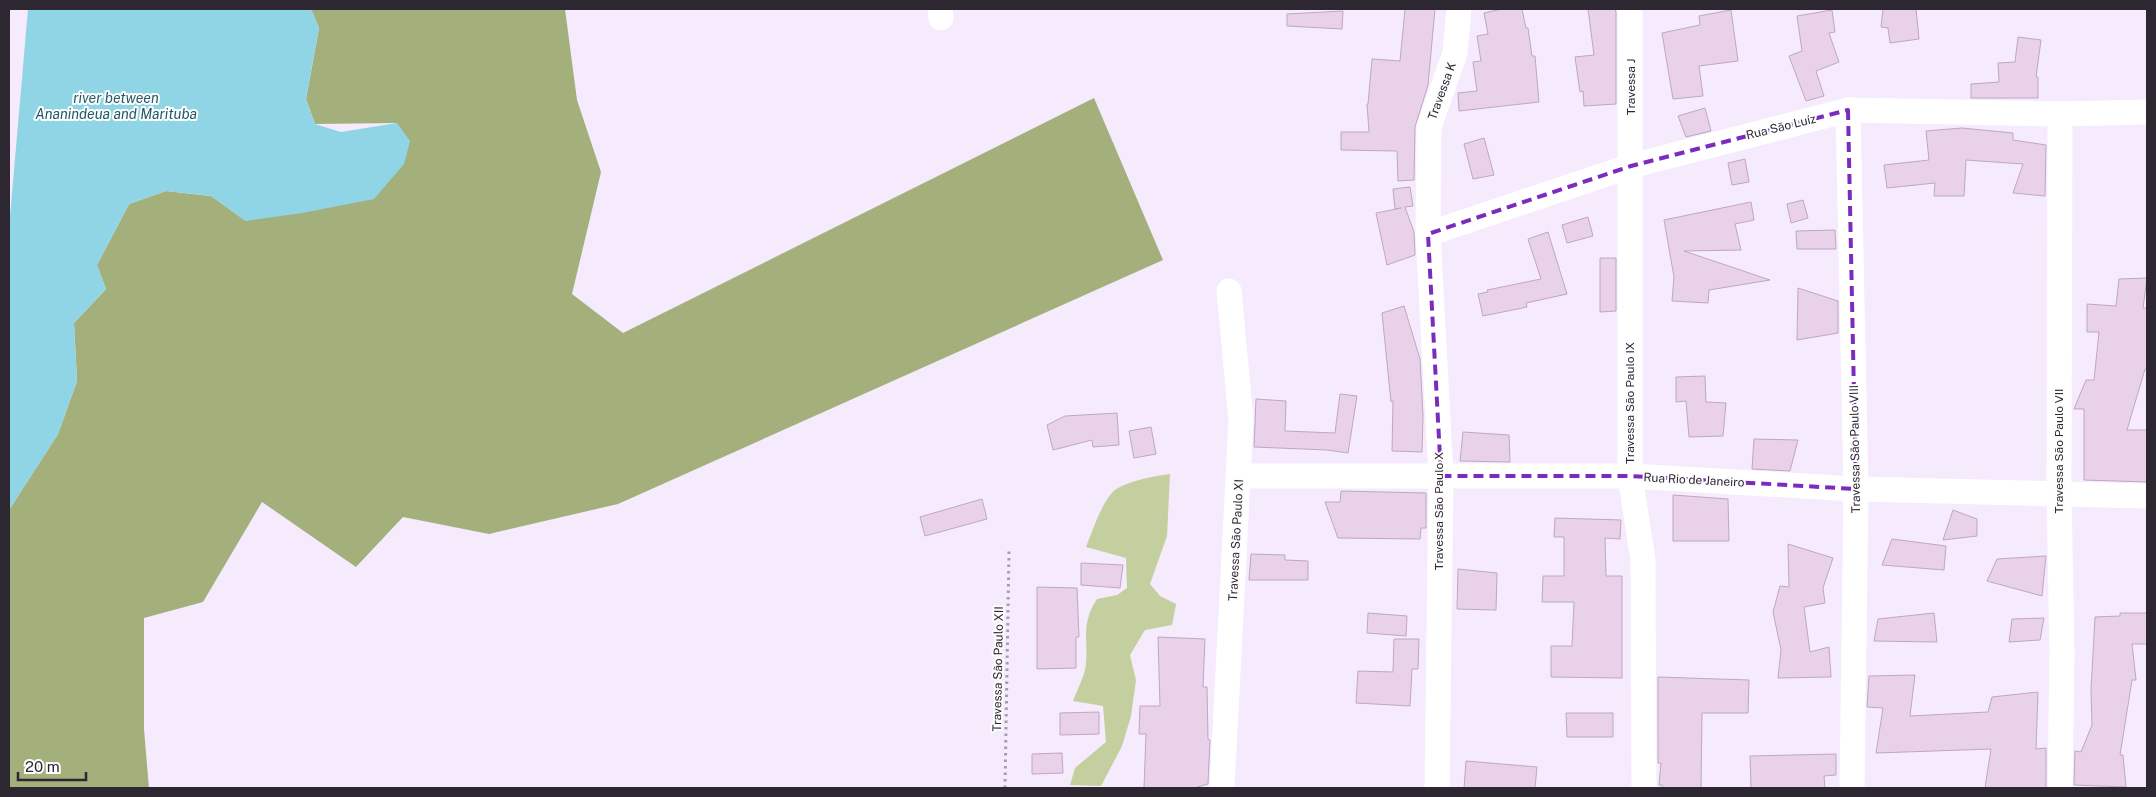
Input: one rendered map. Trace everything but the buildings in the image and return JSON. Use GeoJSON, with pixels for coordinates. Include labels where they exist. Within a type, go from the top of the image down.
{"type":"FeatureCollection","features":[{"type":"Feature","properties":{"kind":"street","name":"Travessa K"},"geometry":{"type":"LineString","coordinates":[[1428,234],[1429,127],[1455,53],[1459,9]]}},
{"type":"Feature","properties":{"kind":"street","name":"Travessa J"},"geometry":{"type":"LineString","coordinates":[[1630,9],[1632,166]]}},
{"type":"Feature","properties":{"kind":"street","name":"Rua São Luíz"},"geometry":{"type":"LineString","coordinates":[[1428,234],[1632,166],[1848,110],[2060,114],[2147,112]]}},
{"type":"Feature","properties":{"kind":"street","name":"Travessa São Paulo VIII"},"geometry":{"type":"LineString","coordinates":[[1848,110],[1856,490],[1852,788]]}},
{"type":"Feature","properties":{"kind":"street","name":"Travessa São Paulo VII"},"geometry":{"type":"LineString","coordinates":[[2060,114],[2059,494],[2062,653],[2060,788]]}},
{"type":"Feature","properties":{"kind":"street","name":"Travessa São Paulo IX"},"geometry":{"type":"LineString","coordinates":[[1632,166],[1630,476],[1643,560],[1644,788]]}},
{"type":"Feature","properties":{"kind":"street","name":"Travessa São Paulo X"},"geometry":{"type":"LineString","coordinates":[[1428,234],[1441,476],[1437,788]]}},
{"type":"Feature","properties":{"kind":"street","name":"Travessa São Paulo XI"},"geometry":{"type":"LineString","coordinates":[[1222,788],[1240,476],[1241,420],[1229,291]]}},
{"type":"Feature","properties":{"kind":"street","name":"Rua Rio de Janeiro"},"geometry":{"type":"LineString","coordinates":[[1240,476],[1630,476],[1856,490],[2147,496]]}},
{"type":"Feature","properties":{"kind":"path","name":"Travessa São Paulo XII"},"geometry":{"type":"LineString","coordinates":[[1005,788],[1009,550]]}},
{"type":"Feature","properties":{"kind":"highlighted area"},"geometry":{"type":"Polygon","coordinates":[[[1848,110],[1856,489],[1630,476],[1441,476],[1428,234],[1631,166],[1848,110]]]}},
{"type":"Feature","properties":{"kind":"green space"},"geometry":{"type":"Polygon","coordinates":[[[311,9],[565,9],[577,100],[601,172],[572,294],[623,333],[1094,98],[1163,260],[618,504],[489,534],[403,517],[356,567],[262,502],[203,602],[144,618],[144,729],[149,788],[9,788],[9,510],[58,434],[77,381],[74,323],[106,289],[97,265],[129,204],[166,191],[211,196],[246,221],[397,123],[315,124],[306,99],[319,28],[311,9]]]}},
{"type":"Feature","properties":{"kind":"green space"},"geometry":{"type":"Polygon","coordinates":[[[1170,474],[1167,536],[1150,584],[1160,596],[1176,604],[1172,625],[1145,630],[1130,655],[1136,680],[1131,716],[1122,746],[1101,786],[1070,785],[1075,768],[1106,742],[1103,706],[1073,701],[1085,669],[1086,631],[1089,616],[1097,599],[1117,595],[1127,588],[1126,558],[1086,547],[1103,506],[1111,494],[1122,486],[1138,480],[1170,474]]]}},
{"type":"Feature","properties":{"kind":"water","name":"river between Ananindeua and Marituba"},"geometry":{"type":"Polygon","coordinates":[[[28,9],[311,9],[319,28],[306,99],[315,124],[341,132],[397,123],[410,141],[404,164],[374,199],[302,213],[246,221],[211,196],[166,191],[129,204],[97,265],[106,289],[74,323],[77,381],[58,434],[9,510],[9,228],[28,9]]]}}]}
